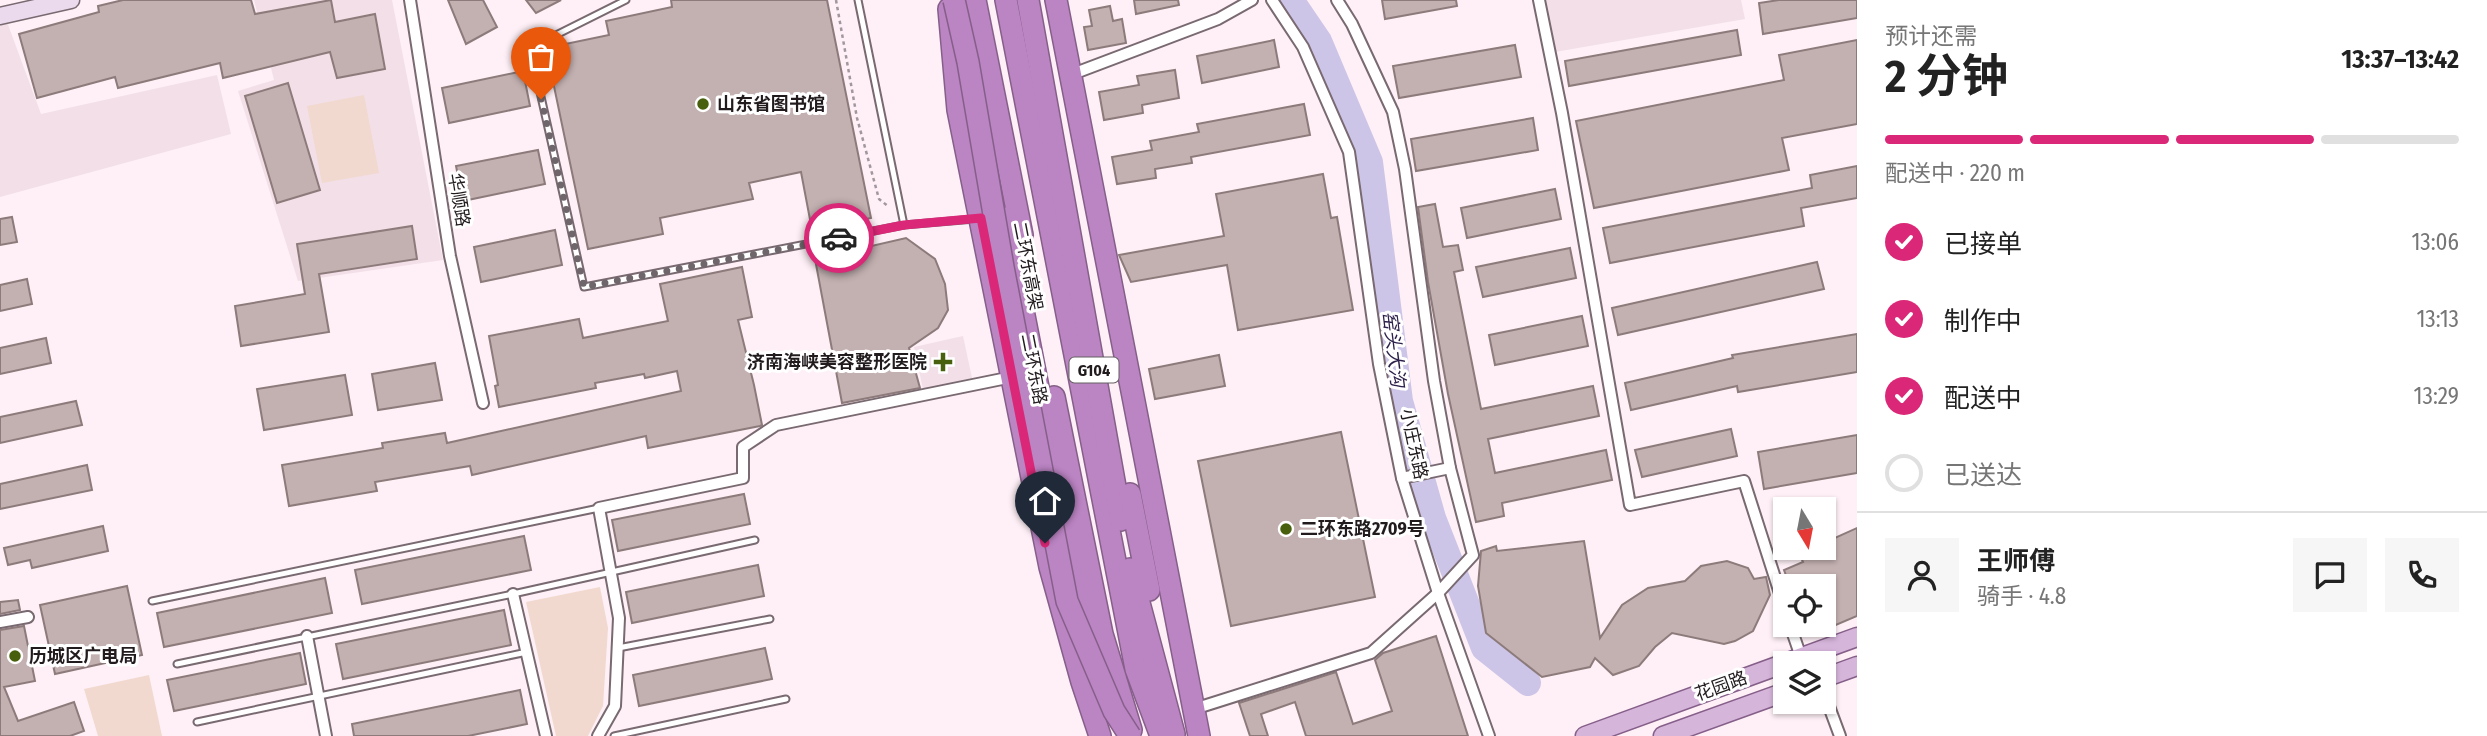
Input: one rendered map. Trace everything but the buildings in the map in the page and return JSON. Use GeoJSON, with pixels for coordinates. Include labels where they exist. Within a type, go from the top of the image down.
{"type":"FeatureCollection","features":[{"type":"Feature","properties":{"kind":"highway","name":"二环东路"},"geometry":{"type":"LineString","coordinates":[[948,0],[958,110],[1050,568],[1100,736]]}},
{"type":"Feature","properties":{"kind":"highway"},"geometry":{"type":"LineString","coordinates":[[954,0],[968,62],[1003,267],[1067,601],[1114,711],[1131,736]]}},
{"type":"Feature","properties":{"kind":"highway","name":"二环东路"},"geometry":{"type":"LineString","coordinates":[[960,0],[968,22],[1081,608],[1118,736]]}},
{"type":"Feature","properties":{"kind":"highway","name":"二环东高架"},"geometry":{"type":"LineString","coordinates":[[975,0],[1102,634],[1131,736]]}},
{"type":"Feature","properties":{"kind":"highway","name":"二环东高架"},"geometry":{"type":"LineString","coordinates":[[1006,0],[1136,669],[1161,736]]}},
{"type":"Feature","properties":{"kind":"highway","name":"G104"},"geometry":{"type":"LineString","coordinates":[[1030,0],[1133,584],[1176,736]]}},
{"type":"Feature","properties":{"kind":"highway"},"geometry":{"type":"LineString","coordinates":[[1056,0],[1199,736]]}},
{"type":"Feature","properties":{"kind":"main road"},"geometry":{"type":"LineString","coordinates":[[0,16],[71,0]]}},
{"type":"Feature","properties":{"kind":"main road","name":"花园路"},"geometry":{"type":"LineString","coordinates":[[1818,651],[1857,637]]}},
{"type":"Feature","properties":{"kind":"main road"},"geometry":{"type":"LineString","coordinates":[[1836,674],[1857,666]]}},
{"type":"Feature","properties":{"kind":"main road","name":"花园路"},"geometry":{"type":"LineString","coordinates":[[1585,736],[1773,667]]}},
{"type":"Feature","properties":{"kind":"main road","name":"花园路"},"geometry":{"type":"LineString","coordinates":[[1663,736],[1773,696]]}},
{"type":"Feature","properties":{"kind":"street","name":"华顺路"},"geometry":{"type":"LineString","coordinates":[[410,0],[450,256],[483,403]]}},
{"type":"Feature","properties":{"kind":"street"},"geometry":{"type":"LineString","coordinates":[[1070,75],[1218,19],[1252,0]]}},
{"type":"Feature","properties":{"kind":"street","name":"小庄东路"},"geometry":{"type":"LineString","coordinates":[[1272,0],[1303,47],[1349,152],[1379,364],[1406,477],[1438,593],[1489,736]]}},
{"type":"Feature","properties":{"kind":"street"},"geometry":{"type":"LineString","coordinates":[[1194,709],[1371,653],[1438,593],[1473,555],[1450,468],[1423,316],[1405,169],[1393,112],[1352,24],[1337,0]]}},
{"type":"Feature","properties":{"kind":"street"},"geometry":{"type":"LineString","coordinates":[[1539,0],[1562,113],[1630,505],[1744,481],[1774,574]]}},
{"type":"Feature","properties":{"kind":"street"},"geometry":{"type":"LineString","coordinates":[[598,736],[615,706],[619,618],[598,508],[743,478],[743,447],[776,425],[1012,377]]}},
{"type":"Feature","properties":{"kind":"street"},"geometry":{"type":"LineString","coordinates":[[1406,477],[1450,468]]}},
{"type":"Feature","properties":{"kind":"street"},"geometry":{"type":"LineString","coordinates":[[513,594],[546,736]]}},
{"type":"Feature","properties":{"kind":"street"},"geometry":{"type":"LineString","coordinates":[[0,622],[28,617]]}},
{"type":"Feature","properties":{"kind":"street"},"geometry":{"type":"LineString","coordinates":[[307,636],[326,736]]}},
{"type":"Feature","properties":{"kind":"street"},"geometry":{"type":"LineString","coordinates":[[1832,714],[1840,736]]}},
{"type":"Feature","properties":{"kind":"lane"},"geometry":{"type":"LineString","coordinates":[[626,0],[530,48],[584,287],[904,225],[981,218]]}},
{"type":"Feature","properties":{"kind":"lane"},"geometry":{"type":"LineString","coordinates":[[858,0],[904,225]]}},
{"type":"Feature","properties":{"kind":"lane"},"geometry":{"type":"LineString","coordinates":[[152,601],[598,508]]}},
{"type":"Feature","properties":{"kind":"lane"},"geometry":{"type":"LineString","coordinates":[[177,664],[755,540]]}},
{"type":"Feature","properties":{"kind":"lane"},"geometry":{"type":"LineString","coordinates":[[618,648],[770,619]]}},
{"type":"Feature","properties":{"kind":"lane"},"geometry":{"type":"LineString","coordinates":[[197,722],[527,652]]}},
{"type":"Feature","properties":{"kind":"lane"},"geometry":{"type":"LineString","coordinates":[[614,736],[786,699]]}},
{"type":"Feature","properties":{"kind":"shaded area"},"geometry":{"type":"Polygon","coordinates":[[[254,0],[392,0],[443,260],[298,281],[238,91],[274,80],[254,0]]]}},
{"type":"Feature","properties":{"kind":"shaded area"},"geometry":{"type":"Polygon","coordinates":[[[1545,0],[1741,0],[1745,19],[1555,52],[1545,0]]]}},
{"type":"Feature","properties":{"kind":"shaded area"},"geometry":{"type":"Polygon","coordinates":[[[7,22],[41,114],[217,75],[231,134],[0,197],[0,24],[7,22]]]}},
{"type":"Feature","properties":{"kind":"shaded area"},"geometry":{"type":"Polygon","coordinates":[[[364,95],[379,173],[322,183],[307,106],[364,95]]]}},
{"type":"Feature","properties":{"kind":"shaded area","name":"济南海峡美容整形医院"},"geometry":{"type":"Polygon","coordinates":[[[963,336],[972,378],[923,389],[914,347],[963,336]]]}},
{"type":"Feature","properties":{"kind":"shaded area"},"geometry":{"type":"Polygon","coordinates":[[[600,587],[608,628],[603,706],[588,736],[556,736],[526,602],[600,587]]]}},
{"type":"Feature","properties":{"kind":"shaded area"},"geometry":{"type":"Polygon","coordinates":[[[149,675],[162,736],[98,736],[84,689],[149,675]]]}},
{"type":"Feature","properties":{"kind":"waterway","name":"窑头大沟"},"geometry":{"type":"LineString","coordinates":[[1291,0],[1319,41],[1370,162],[1400,401],[1433,518],[1484,648],[1528,683]]}},
{"type":"Feature","properties":{"kind":"way so far"},"geometry":{"type":"LineString","coordinates":[[541,99],[584,287],[839,238]]}},
{"type":"Feature","properties":{"kind":"place","name":"山东省图书馆"},"geometry":{"type":"Point","coordinates":[703,104]}},
{"type":"Feature","properties":{"kind":"place","name":"济南海峡美容整形医院"},"geometry":{"type":"Point","coordinates":[943,362]}},
{"type":"Feature","properties":{"kind":"place","name":"二环东路2709号"},"geometry":{"type":"Point","coordinates":[1286,529]}},
{"type":"Feature","properties":{"kind":"place","name":"历城区广电局"},"geometry":{"type":"Point","coordinates":[15,656]}},
{"type":"Feature","properties":{"kind":"route"},"geometry":{"type":"LineString","coordinates":[[839,238],[904,225],[981,218],[1045,543]]}}]}
